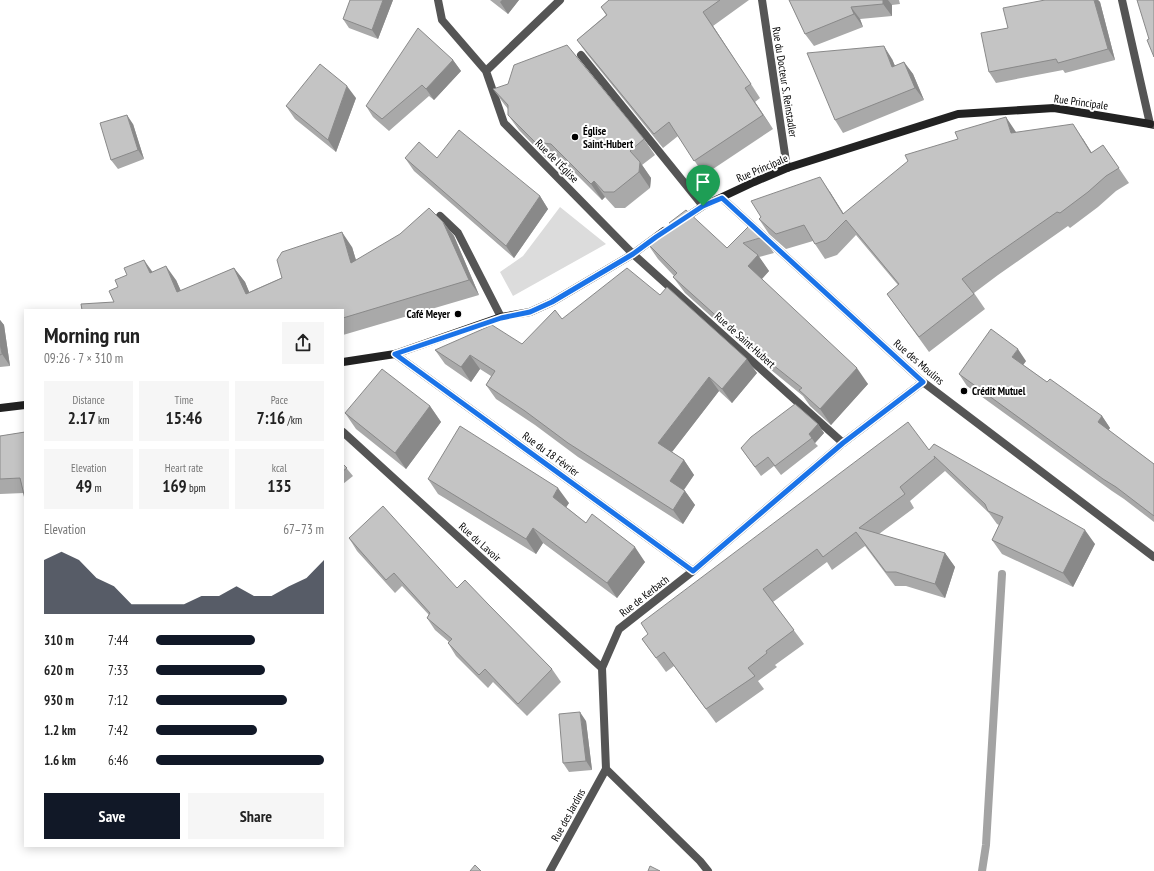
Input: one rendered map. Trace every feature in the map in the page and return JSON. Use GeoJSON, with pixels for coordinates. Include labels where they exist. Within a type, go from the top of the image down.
{"type":"FeatureCollection","features":[{"type":"Feature","properties":{"kind":"street"},"geometry":{"type":"LineString","coordinates":[[438,0],[442,20],[486,71],[560,0]]}},
{"type":"Feature","properties":{"kind":"street","name":"Rue du Docteur S. Reinstadler"},"geometry":{"type":"LineString","coordinates":[[762,0],[787,168]]}},
{"type":"Feature","properties":{"kind":"street"},"geometry":{"type":"LineString","coordinates":[[1122,0],[1152,125]]}},
{"type":"Feature","properties":{"kind":"street"},"geometry":{"type":"LineString","coordinates":[[581,55],[703,206]]}},
{"type":"Feature","properties":{"kind":"street","name":"Rue de l'Église"},"geometry":{"type":"LineString","coordinates":[[486,71],[504,123],[633,254]]}},
{"type":"Feature","properties":{"kind":"street","name":"Rue Principale"},"geometry":{"type":"LineString","coordinates":[[344,362],[395,354],[501,318],[530,312],[552,302],[633,254],[703,206],[754,182],[787,168],[958,114],[1054,108],[1152,125]]}},
{"type":"Feature","properties":{"kind":"street","name":"Rue des Moulins"},"geometry":{"type":"LineString","coordinates":[[722,198],[923,382],[1154,557]]}},
{"type":"Feature","properties":{"kind":"street"},"geometry":{"type":"LineString","coordinates":[[440,216],[458,233],[501,318]]}},
{"type":"Feature","properties":{"kind":"street","name":"Rue de Saint-Hubert"},"geometry":{"type":"LineString","coordinates":[[633,254],[843,443]]}},
{"type":"Feature","properties":{"kind":"street","name":"Rue du 18 Février"},"geometry":{"type":"LineString","coordinates":[[395,354],[693,571]]}},
{"type":"Feature","properties":{"kind":"street","name":"Rue de Kerbach"},"geometry":{"type":"LineString","coordinates":[[606,769],[602,668],[618,629],[693,571],[843,443],[923,382]]}},
{"type":"Feature","properties":{"kind":"street"},"geometry":{"type":"LineString","coordinates":[[0,408],[24,405]]}},
{"type":"Feature","properties":{"kind":"street","name":"Rue du Lavoir"},"geometry":{"type":"LineString","coordinates":[[344,433],[602,668]]}},
{"type":"Feature","properties":{"kind":"street"},"geometry":{"type":"LineString","coordinates":[[606,769],[708,871]]}},
{"type":"Feature","properties":{"kind":"street","name":"Rue des Jardins"},"geometry":{"type":"LineString","coordinates":[[550,871],[606,769]]}},
{"type":"Feature","properties":{"kind":"shaded area"},"geometry":{"type":"Polygon","coordinates":[[[560,207],[606,244],[513,296],[500,272],[523,256],[560,207]]]}},
{"type":"Feature","properties":{"kind":"building"},"geometry":{"type":"Polygon","coordinates":[[[350,0],[383,0],[372,30],[343,19],[350,0]]]}},
{"type":"Feature","properties":{"kind":"building"},"geometry":{"type":"Polygon","coordinates":[[[609,0],[720,0],[703,12],[751,84],[745,88],[763,115],[694,161],[669,122],[654,134],[577,40],[607,15],[601,7],[609,0]]]}},
{"type":"Feature","properties":{"kind":"building"},"geometry":{"type":"Polygon","coordinates":[[[789,0],[883,0],[883,4],[851,7],[854,14],[805,34],[789,0]]]}},
{"type":"Feature","properties":{"kind":"building"},"geometry":{"type":"Polygon","coordinates":[[[1045,0],[1094,0],[1108,49],[1058,63],[1056,59],[989,72],[981,33],[1008,28],[1003,8],[1045,0]]]}},
{"type":"Feature","properties":{"kind":"building"},"geometry":{"type":"Polygon","coordinates":[[[1137,0],[1154,0],[1154,57],[1147,40],[1149,39],[1137,0]]]}},
{"type":"Feature","properties":{"kind":"building"},"geometry":{"type":"Polygon","coordinates":[[[418,28],[453,60],[426,89],[422,85],[382,119],[366,106],[418,28]]]}},
{"type":"Feature","properties":{"kind":"building","name":"Église Saint-Hubert"},"geometry":{"type":"Polygon","coordinates":[[[567,45],[644,139],[630,151],[640,162],[639,172],[614,192],[604,192],[594,181],[591,184],[551,144],[535,142],[508,115],[508,105],[493,89],[508,84],[514,65],[567,45]]]}},
{"type":"Feature","properties":{"kind":"building"},"geometry":{"type":"Polygon","coordinates":[[[884,46],[892,67],[904,62],[915,88],[835,120],[807,53],[884,46]]]}},
{"type":"Feature","properties":{"kind":"building"},"geometry":{"type":"Polygon","coordinates":[[[320,64],[347,86],[328,140],[286,106],[320,64]]]}},
{"type":"Feature","properties":{"kind":"building"},"geometry":{"type":"Polygon","coordinates":[[[127,115],[138,150],[111,160],[100,123],[127,115]]]}},
{"type":"Feature","properties":{"kind":"building"},"geometry":{"type":"Polygon","coordinates":[[[1006,117],[1011,133],[1073,124],[1091,153],[1103,145],[1119,168],[1106,176],[1060,213],[1057,212],[962,279],[974,294],[919,337],[887,294],[899,284],[846,220],[826,240],[815,244],[804,225],[776,234],[759,219],[761,217],[751,201],[820,177],[843,214],[908,161],[905,155],[958,139],[955,132],[1006,117]]]}},
{"type":"Feature","properties":{"kind":"building"},"geometry":{"type":"Polygon","coordinates":[[[459,130],[540,196],[506,246],[405,158],[419,142],[437,158],[459,130]]]}},
{"type":"Feature","properties":{"kind":"building"},"geometry":{"type":"Polygon","coordinates":[[[429,208],[443,222],[469,280],[344,318],[344,309],[82,309],[81,304],[114,302],[109,291],[118,287],[115,280],[127,275],[124,268],[144,260],[150,273],[166,266],[177,292],[234,268],[246,294],[282,278],[277,260],[282,252],[342,232],[351,263],[400,234],[429,208]]]}},
{"type":"Feature","properties":{"kind":"building"},"geometry":{"type":"Polygon","coordinates":[[[686,210],[727,248],[750,225],[763,237],[743,243],[758,255],[748,266],[857,368],[820,409],[799,390],[802,388],[753,349],[673,277],[677,273],[647,243],[671,225],[669,223],[686,210]]]}},
{"type":"Feature","properties":{"kind":"building"},"geometry":{"type":"Polygon","coordinates":[[[627,268],[660,295],[667,287],[747,359],[722,389],[709,377],[658,443],[684,460],[670,481],[685,491],[673,510],[568,443],[525,411],[486,385],[495,371],[470,355],[461,367],[435,350],[492,325],[522,344],[555,310],[562,319],[627,268]]]}},
{"type":"Feature","properties":{"kind":"building"},"geometry":{"type":"Polygon","coordinates":[[[991,329],[1018,349],[1012,357],[1047,382],[1050,379],[1102,416],[1098,422],[1154,464],[1154,516],[959,374],[991,329]]]}},
{"type":"Feature","properties":{"kind":"building"},"geometry":{"type":"Polygon","coordinates":[[[0,343],[2,354],[0,355],[0,343]]]}},
{"type":"Feature","properties":{"kind":"building"},"geometry":{"type":"Polygon","coordinates":[[[382,369],[430,406],[395,453],[345,413],[382,369]]]}},
{"type":"Feature","properties":{"kind":"building"},"geometry":{"type":"Polygon","coordinates":[[[795,404],[818,424],[809,434],[812,438],[775,466],[768,457],[755,467],[741,448],[751,437],[795,404]]]}},
{"type":"Feature","properties":{"kind":"building"},"geometry":{"type":"Polygon","coordinates":[[[908,422],[929,450],[934,444],[1085,530],[1063,573],[992,540],[1003,517],[988,511],[985,504],[934,456],[935,458],[900,487],[905,494],[859,528],[945,553],[935,584],[896,572],[886,572],[856,532],[823,557],[817,549],[763,589],[794,630],[766,651],[767,653],[748,668],[755,676],[706,709],[664,652],[656,658],[642,639],[648,634],[641,623],[908,422]]]}},
{"type":"Feature","properties":{"kind":"building"},"geometry":{"type":"Polygon","coordinates":[[[460,426],[558,488],[553,497],[586,523],[592,514],[635,547],[607,583],[533,528],[526,539],[428,479],[460,426]]]}},
{"type":"Feature","properties":{"kind":"building"},"geometry":{"type":"Polygon","coordinates":[[[24,432],[24,495],[20,478],[0,479],[0,436],[24,432]]]}},
{"type":"Feature","properties":{"kind":"building"},"geometry":{"type":"Polygon","coordinates":[[[383,506],[457,588],[465,580],[552,669],[518,704],[485,669],[479,675],[448,643],[452,639],[427,618],[430,613],[394,573],[386,580],[349,538],[383,506]]]}},
{"type":"Feature","properties":{"kind":"building"},"geometry":{"type":"Polygon","coordinates":[[[580,712],[586,761],[563,763],[559,714],[580,712]]]}},
{"type":"Feature","properties":{"kind":"building"},"geometry":{"type":"Polygon","coordinates":[[[475,865],[481,871],[470,871],[475,865]]]}},
{"type":"Feature","properties":{"kind":"building"},"geometry":{"type":"Polygon","coordinates":[[[650,866],[660,871],[648,871],[650,866]]]}},
{"type":"Feature","properties":{"kind":"waterway"},"geometry":{"type":"LineString","coordinates":[[982,871],[986,845],[1002,574]]}},
{"type":"Feature","properties":{"kind":"place","name":"Église Saint-Hubert"},"geometry":{"type":"Point","coordinates":[575,137]}},
{"type":"Feature","properties":{"kind":"place","name":"Café Meyer"},"geometry":{"type":"Point","coordinates":[458,314]}},
{"type":"Feature","properties":{"kind":"place","name":"Crédit Mutuel"},"geometry":{"type":"Point","coordinates":[964,391]}},
{"type":"Feature","properties":{"kind":"route"},"geometry":{"type":"LineString","coordinates":[[722,198],[923,382],[843,443],[693,571],[395,354],[501,318],[530,312],[552,302],[633,254],[703,206],[722,198]]}}]}
